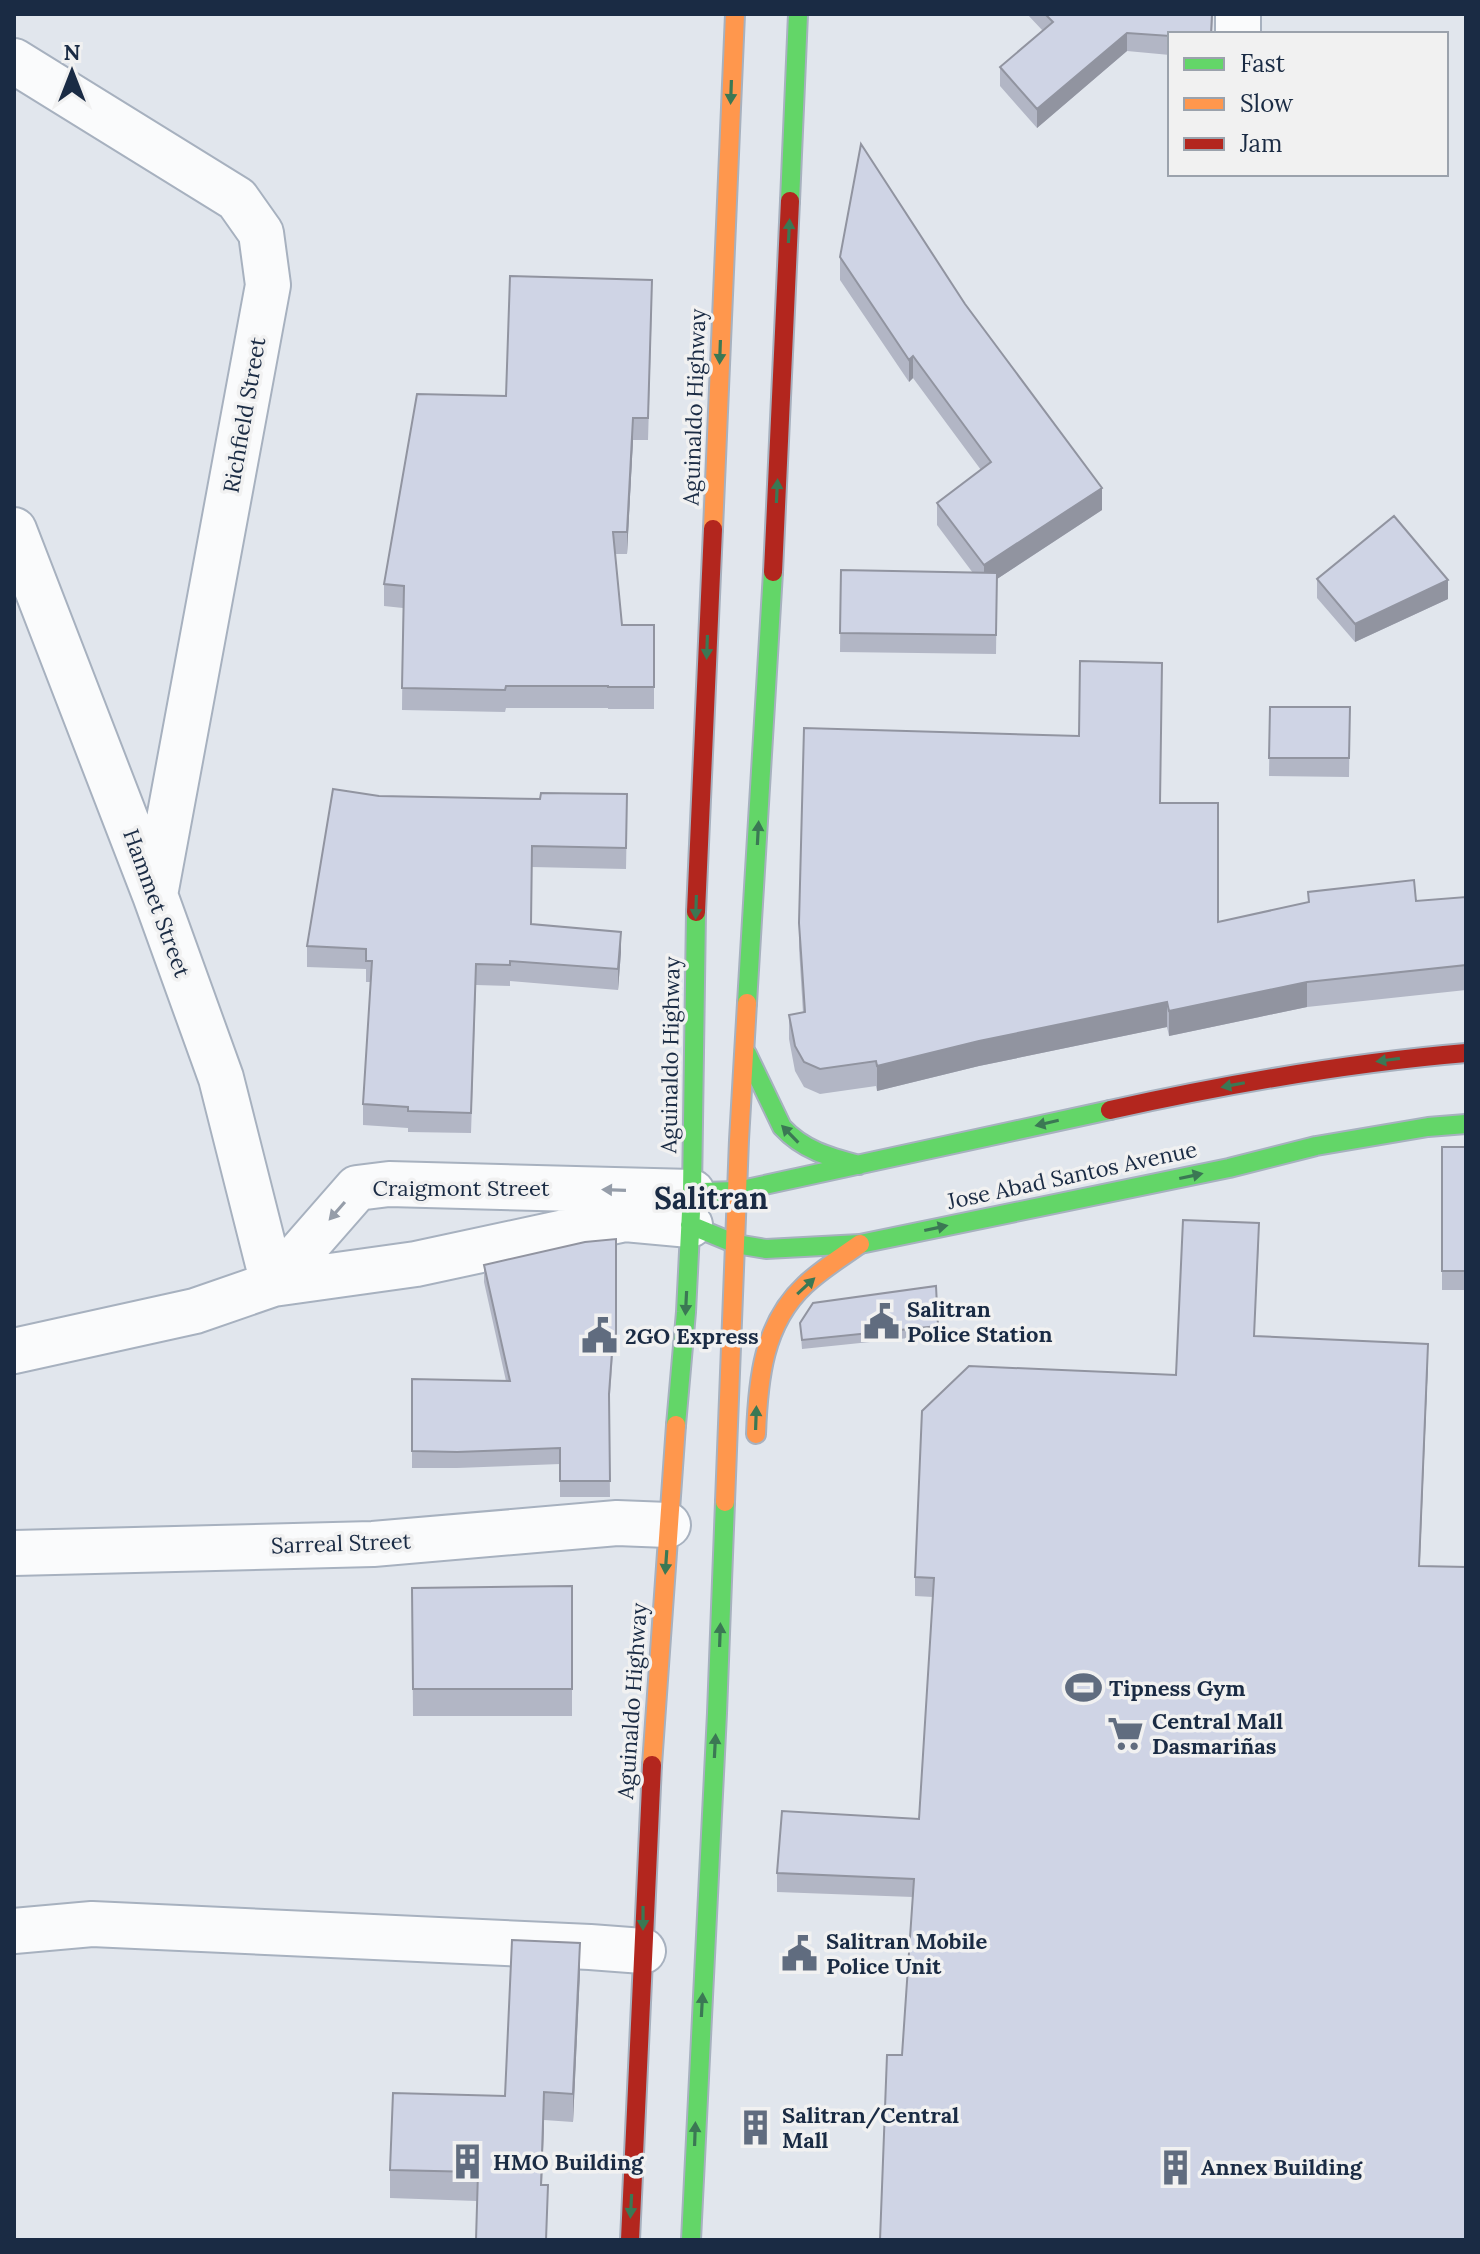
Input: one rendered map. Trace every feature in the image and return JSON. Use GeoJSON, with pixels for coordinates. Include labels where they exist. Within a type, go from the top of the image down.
{"type":"FeatureCollection","features":[{"type":"Feature","properties":{"kind":"main road","name":"Aguinaldo Highway"},"geometry":{"type":"LineString","coordinates":[[630,2240],[647,1840],[691,1208],[696,912],[735,14]]}},
{"type":"Feature","properties":{"kind":"main road"},"geometry":{"type":"LineString","coordinates":[[691,2240],[717,1713],[737,1191],[773,569],[798,14]]}},
{"type":"Feature","properties":{"kind":"main road"},"geometry":{"type":"LineString","coordinates":[[746,1050],[789,1136],[810,1152],[859,1165]]}},
{"type":"Feature","properties":{"kind":"main road"},"geometry":{"type":"LineString","coordinates":[[691,1208],[737,1191],[1123,1106],[1309,1070],[1424,1055],[1466,1053]]}},
{"type":"Feature","properties":{"kind":"main road","name":"Jose Abad Santos Avenue"},"geometry":{"type":"LineString","coordinates":[[691,1208],[736,1244],[766,1249],[860,1244],[1229,1168],[1316,1146],[1428,1127],[1466,1124]]}},
{"type":"Feature","properties":{"kind":"main road"},"geometry":{"type":"LineString","coordinates":[[755,1448],[758,1385],[768,1343],[780,1314],[804,1286],[860,1244]]}},
{"type":"Feature","properties":{"kind":"main road"},"geometry":{"type":"LineString","coordinates":[[717,1713],[735,1677]]}},
{"type":"Feature","properties":{"kind":"street","name":"Richfield Street"},"geometry":{"type":"LineString","coordinates":[[14,61],[237,199],[261,233],[268,285],[155,895]]}},
{"type":"Feature","properties":{"kind":"street","name":"Hammet Street"},"geometry":{"type":"LineString","coordinates":[[14,530],[155,895],[221,1078],[273,1284]]}},
{"type":"Feature","properties":{"kind":"street","name":"Craigmont Street"},"geometry":{"type":"LineString","coordinates":[[273,1284],[357,1188],[389,1184],[691,1208]]}},
{"type":"Feature","properties":{"kind":"street","name":"Craigmont Street"},"geometry":{"type":"LineString","coordinates":[[14,1351],[195,1311],[273,1284],[416,1264],[691,1208]]}},
{"type":"Feature","properties":{"kind":"street","name":"Sarreal Street"},"geometry":{"type":"LineString","coordinates":[[14,1553],[373,1544],[617,1523],[668,1525]]}},
{"type":"Feature","properties":{"kind":"street"},"geometry":{"type":"LineString","coordinates":[[14,1931],[92,1924],[643,1951]]}},
{"type":"Feature","properties":{"kind":"building"},"geometry":{"type":"Polygon","coordinates":[[[1045,14],[1212,14],[1211,32],[1168,32],[1168,36],[1127,33],[1037,109],[1000,67],[1053,22],[1045,14]]]}},
{"type":"Feature","properties":{"kind":"building"},"geometry":{"type":"Polygon","coordinates":[[[861,144],[965,304],[1102,488],[984,565],[937,503],[991,462],[913,356],[909,360],[840,257],[861,144]]]}},
{"type":"Feature","properties":{"kind":"building"},"geometry":{"type":"Polygon","coordinates":[[[510,276],[652,280],[648,418],[633,418],[627,532],[613,532],[622,625],[654,625],[654,687],[506,686],[505,690],[402,688],[404,586],[384,584],[417,394],[506,396],[510,276]]]}},
{"type":"Feature","properties":{"kind":"building"},"geometry":{"type":"Polygon","coordinates":[[[1394,516],[1448,580],[1355,624],[1317,579],[1394,516]]]}},
{"type":"Feature","properties":{"kind":"building"},"geometry":{"type":"Polygon","coordinates":[[[841,570],[997,573],[996,635],[840,633],[841,570]]]}},
{"type":"Feature","properties":{"kind":"building"},"geometry":{"type":"Polygon","coordinates":[[[1080,661],[1162,663],[1160,803],[1218,803],[1218,922],[1309,902],[1308,892],[1414,880],[1416,901],[1466,897],[1466,965],[1307,982],[1169,1011],[1167,1002],[979,1041],[877,1066],[876,1061],[820,1069],[804,1062],[795,1046],[789,1015],[805,1012],[799,923],[804,728],[1079,736],[1080,661]]]}},
{"type":"Feature","properties":{"kind":"building"},"geometry":{"type":"Polygon","coordinates":[[[1270,707],[1350,707],[1349,758],[1269,758],[1270,707]]]}},
{"type":"Feature","properties":{"kind":"building"},"geometry":{"type":"Polygon","coordinates":[[[333,789],[379,796],[540,799],[541,793],[627,794],[626,848],[532,846],[531,924],[621,932],[618,969],[510,961],[510,965],[476,964],[471,1113],[408,1111],[408,1107],[363,1104],[372,961],[366,961],[366,949],[307,946],[333,789]]]}},
{"type":"Feature","properties":{"kind":"building"},"geometry":{"type":"Polygon","coordinates":[[[1442,1147],[1466,1147],[1466,1271],[1442,1271],[1442,1147]]]}},
{"type":"Feature","properties":{"kind":"building","name":"Central Mall Dasmariñas"},"geometry":{"type":"Polygon","coordinates":[[[1183,1220],[1259,1223],[1254,1336],[1428,1344],[1419,1566],[1466,1567],[1466,2240],[880,2240],[887,2055],[902,2055],[914,1879],[777,1873],[782,1811],[919,1819],[934,1578],[915,1577],[922,1411],[969,1366],[1176,1375],[1183,1220]]]}},
{"type":"Feature","properties":{"kind":"building"},"geometry":{"type":"Polygon","coordinates":[[[616,1239],[616,1338],[613,1338],[609,1394],[610,1481],[560,1481],[560,1448],[412,1451],[412,1379],[510,1381],[484,1265],[585,1242],[616,1239]]]}},
{"type":"Feature","properties":{"kind":"building","name":"Salitran Police Station"},"geometry":{"type":"Polygon","coordinates":[[[936,1286],[938,1326],[802,1340],[800,1323],[813,1303],[936,1286]]]}},
{"type":"Feature","properties":{"kind":"building"},"geometry":{"type":"Polygon","coordinates":[[[572,1586],[572,1689],[413,1689],[412,1588],[572,1586]]]}},
{"type":"Feature","properties":{"kind":"building"},"geometry":{"type":"Polygon","coordinates":[[[512,1940],[580,1943],[573,2094],[544,2092],[541,2185],[548,2185],[546,2240],[476,2240],[478,2172],[390,2170],[393,2093],[505,2096],[512,1940]]]}},
{"type":"Feature","properties":{"kind":"traffic: fast"},"geometry":{"type":"LineString","coordinates":[[790,201],[798,14]]}},
{"type":"Feature","properties":{"kind":"traffic: fast"},"geometry":{"type":"LineString","coordinates":[[747,1003],[773,572]]}},
{"type":"Feature","properties":{"kind":"traffic: fast"},"geometry":{"type":"LineString","coordinates":[[676,1425],[692,1192],[696,912]]}},
{"type":"Feature","properties":{"kind":"traffic: fast"},"geometry":{"type":"LineString","coordinates":[[747,1054],[782,1127],[790,1135],[827,1156],[859,1165]]}},
{"type":"Feature","properties":{"kind":"traffic: fast"},"geometry":{"type":"LineString","coordinates":[[702,1192],[737,1191],[1110,1110]]}},
{"type":"Feature","properties":{"kind":"traffic: fast"},"geometry":{"type":"LineString","coordinates":[[690,1225],[736,1244],[766,1249],[860,1244],[1229,1168],[1316,1146],[1428,1127],[1466,1124]]}},
{"type":"Feature","properties":{"kind":"traffic: fast"},"geometry":{"type":"LineString","coordinates":[[691,2240],[725,1502]]}},
{"type":"Feature","properties":{"kind":"traffic: slow"},"geometry":{"type":"LineString","coordinates":[[713,529],[735,14]]}},
{"type":"Feature","properties":{"kind":"traffic: slow"},"geometry":{"type":"LineString","coordinates":[[725,1502],[747,1003]]}},
{"type":"Feature","properties":{"kind":"traffic: slow"},"geometry":{"type":"LineString","coordinates":[[756,1434],[761,1373],[780,1317],[805,1285],[860,1244]]}},
{"type":"Feature","properties":{"kind":"traffic: slow"},"geometry":{"type":"LineString","coordinates":[[652,1765],[676,1425]]}},
{"type":"Feature","properties":{"kind":"traffic: jam"},"geometry":{"type":"LineString","coordinates":[[773,572],[790,201]]}},
{"type":"Feature","properties":{"kind":"traffic: jam"},"geometry":{"type":"LineString","coordinates":[[696,912],[713,529]]}},
{"type":"Feature","properties":{"kind":"traffic: jam"},"geometry":{"type":"LineString","coordinates":[[1110,1110],[1287,1076],[1376,1062],[1466,1053]]}},
{"type":"Feature","properties":{"kind":"traffic: jam"},"geometry":{"type":"LineString","coordinates":[[630,2240],[652,1765]]}},
{"type":"Feature","properties":{"kind":"place","name":"Salitran Police Station"},"geometry":{"type":"Point","coordinates":[881,1322]}},
{"type":"Feature","properties":{"kind":"place","name":"2GO Express"},"geometry":{"type":"Point","coordinates":[599,1336]}},
{"type":"Feature","properties":{"kind":"place","name":"Tipness Gym"},"geometry":{"type":"Point","coordinates":[1083,1688]}},
{"type":"Feature","properties":{"kind":"place","name":"Central Mall Dasmariñas"},"geometry":{"type":"Point","coordinates":[1126,1734]}},
{"type":"Feature","properties":{"kind":"place","name":"Salitran Mobile Police Unit"},"geometry":{"type":"Point","coordinates":[800,1954]}},
{"type":"Feature","properties":{"kind":"place","name":"Salitran/Central Mall"},"geometry":{"type":"Point","coordinates":[756,2128]}},
{"type":"Feature","properties":{"kind":"place","name":"HMO Building"},"geometry":{"type":"Point","coordinates":[467,2162]}},
{"type":"Feature","properties":{"kind":"place","name":"Annex Building"},"geometry":{"type":"Point","coordinates":[1175,2167]}},
{"type":"Feature","properties":{"kind":"district","name":"Salitran"},"geometry":{"type":"Point","coordinates":[711,1199]}}]}
